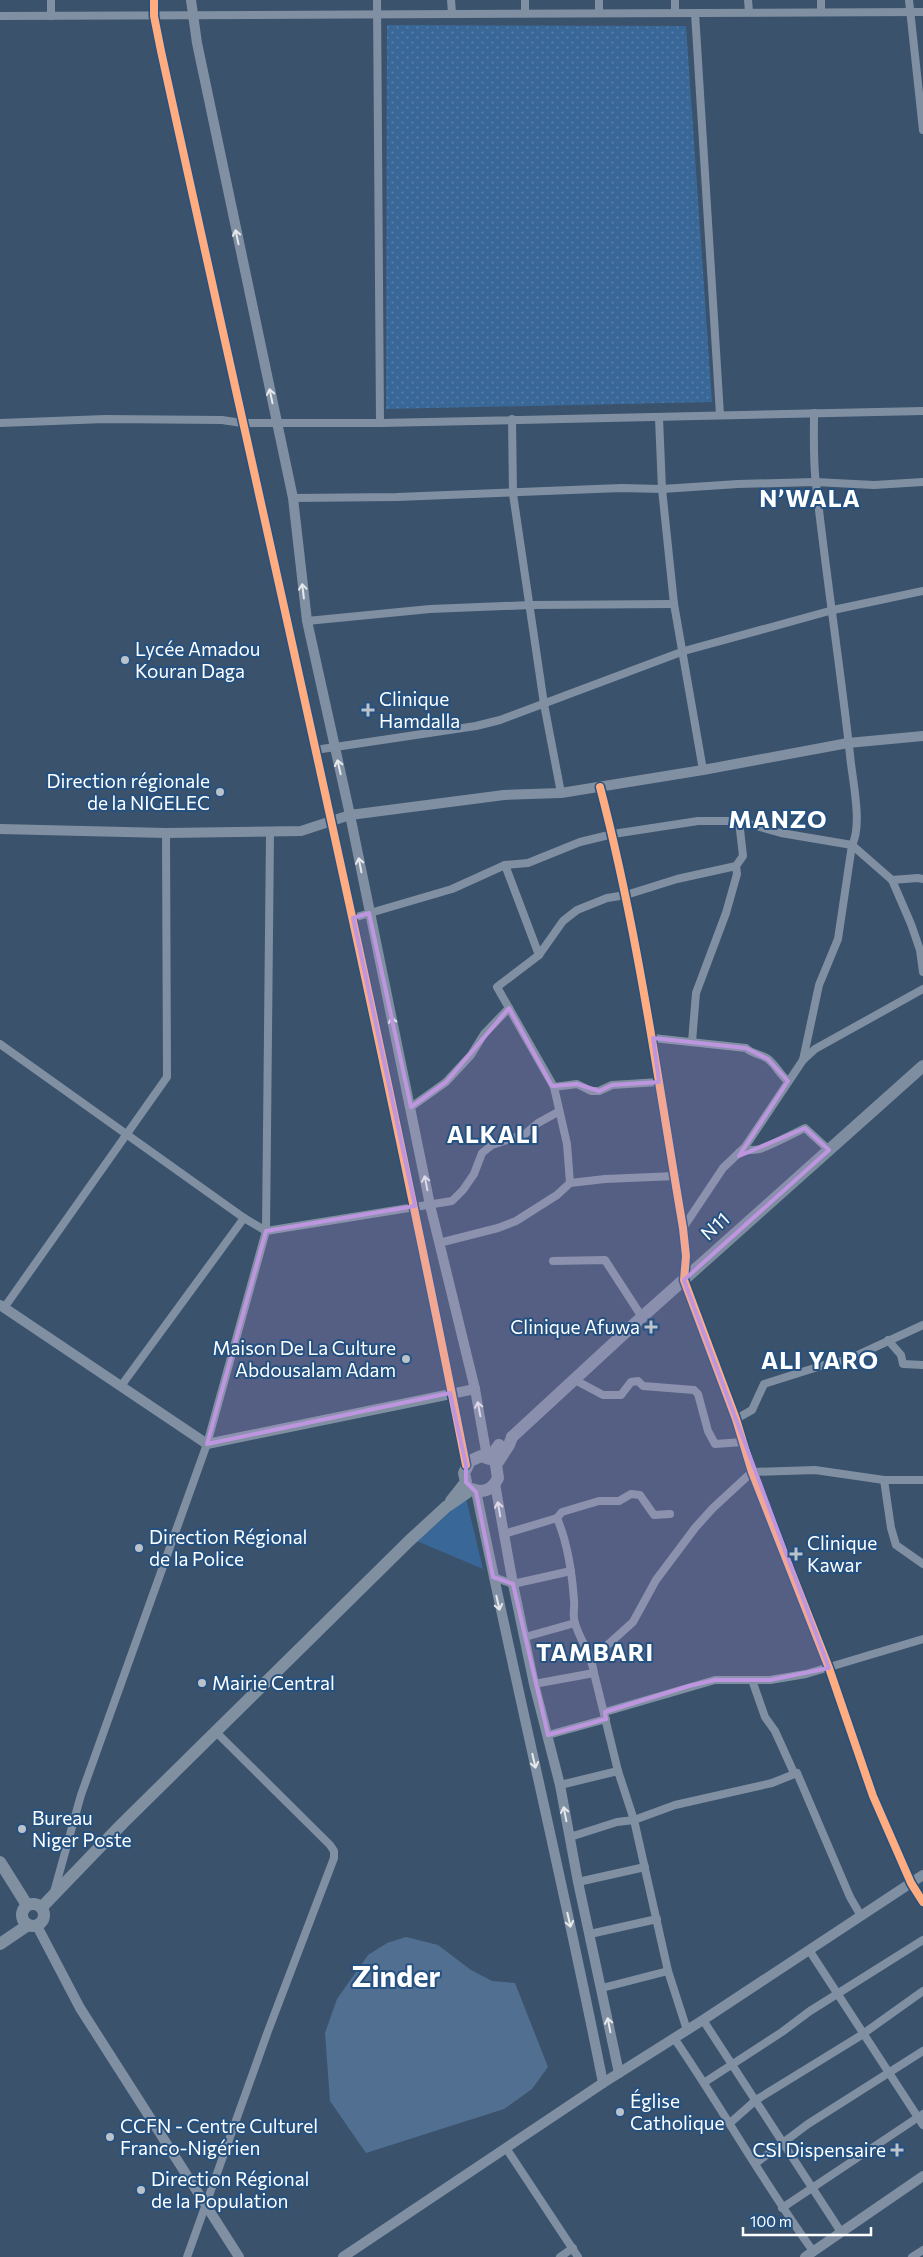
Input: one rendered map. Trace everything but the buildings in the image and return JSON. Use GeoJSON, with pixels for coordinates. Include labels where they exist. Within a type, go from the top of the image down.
{"type":"FeatureCollection","features":[{"type":"Feature","properties":{"kind":"highway"},"geometry":{"type":"LineString","coordinates":[[471,1487],[464,1474],[466,1465],[475,1458],[491,1460],[509,1445],[512,1437]]}},
{"type":"Feature","properties":{"kind":"highway"},"geometry":{"type":"LineString","coordinates":[[42,1908],[215,1731],[409,1540],[471,1487],[486,1490],[495,1484],[498,1478],[491,1460]]}},
{"type":"Feature","properties":{"kind":"highway"},"geometry":{"type":"LineString","coordinates":[[0,1862],[27,1917]]}},
{"type":"Feature","properties":{"kind":"highway"},"geometry":{"type":"LineString","coordinates":[[0,1876],[27,1917]]}},
{"type":"Feature","properties":{"kind":"highway"},"geometry":{"type":"LineString","coordinates":[[0,1934],[27,1917],[44,1918],[42,1908],[37,1904],[27,1917],[0,1944]]}},
{"type":"Feature","properties":{"kind":"main road","name":"N11"},"geometry":{"type":"LineString","coordinates":[[512,1437],[642,1317],[829,1150],[922,1070]]}},
{"type":"Feature","properties":{"kind":"street"},"geometry":{"type":"LineString","coordinates":[[51,0],[51,16]]}},
{"type":"Feature","properties":{"kind":"street"},"geometry":{"type":"LineString","coordinates":[[154,0],[154,16],[242,423],[353,918],[466,1465]]}},
{"type":"Feature","properties":{"kind":"street"},"geometry":{"type":"LineString","coordinates":[[191,0],[293,498],[307,621],[350,815],[430,1205],[491,1460]]}},
{"type":"Feature","properties":{"kind":"street"},"geometry":{"type":"LineString","coordinates":[[377,0],[380,423]]}},
{"type":"Feature","properties":{"kind":"street"},"geometry":{"type":"LineString","coordinates":[[452,0],[452,14]]}},
{"type":"Feature","properties":{"kind":"street"},"geometry":{"type":"LineString","coordinates":[[525,0],[525,13]]}},
{"type":"Feature","properties":{"kind":"street"},"geometry":{"type":"LineString","coordinates":[[599,0],[599,13]]}},
{"type":"Feature","properties":{"kind":"street"},"geometry":{"type":"LineString","coordinates":[[675,0],[675,13]]}},
{"type":"Feature","properties":{"kind":"street"},"geometry":{"type":"LineString","coordinates":[[748,0],[749,12]]}},
{"type":"Feature","properties":{"kind":"street"},"geometry":{"type":"LineString","coordinates":[[821,0],[822,12]]}},
{"type":"Feature","properties":{"kind":"street"},"geometry":{"type":"LineString","coordinates":[[909,0],[923,130]]}},
{"type":"Feature","properties":{"kind":"street"},"geometry":{"type":"LineString","coordinates":[[695,12],[720,415]]}},
{"type":"Feature","properties":{"kind":"street"},"geometry":{"type":"LineString","coordinates":[[0,16],[923,12]]}},
{"type":"Feature","properties":{"kind":"street"},"geometry":{"type":"LineString","coordinates":[[0,423],[114,419],[222,420],[242,423],[277,424],[380,423],[923,411]]}},
{"type":"Feature","properties":{"kind":"street"},"geometry":{"type":"LineString","coordinates":[[803,1060],[819,985],[838,939],[856,825],[833,610],[815,482],[814,412]]}},
{"type":"Feature","properties":{"kind":"street"},"geometry":{"type":"LineString","coordinates":[[659,418],[662,489],[674,604],[684,651],[703,770]]}},
{"type":"Feature","properties":{"kind":"street"},"geometry":{"type":"LineString","coordinates":[[512,419],[513,494],[544,704],[561,793]]}},
{"type":"Feature","properties":{"kind":"street"},"geometry":{"type":"LineString","coordinates":[[293,498],[513,494],[621,488],[662,489],[738,484],[815,482],[874,485],[923,482]]}},
{"type":"Feature","properties":{"kind":"street"},"geometry":{"type":"LineString","coordinates":[[315,750],[476,726],[500,720],[684,651],[833,610],[923,591]]}},
{"type":"Feature","properties":{"kind":"street"},"geometry":{"type":"LineString","coordinates":[[307,621],[430,609],[530,605],[674,604]]}},
{"type":"Feature","properties":{"kind":"street"},"geometry":{"type":"LineString","coordinates":[[0,829],[166,833],[270,833],[301,831],[350,815],[504,795],[561,793],[703,770],[848,743],[923,736]]}},
{"type":"Feature","properties":{"kind":"street"},"geometry":{"type":"LineString","coordinates":[[600,786],[613,834],[653,1038],[683,1228],[686,1256],[684,1280],[736,1419],[752,1472],[829,1668],[873,1796],[912,1883],[923,1902]]}},
{"type":"Feature","properties":{"kind":"street"},"geometry":{"type":"LineString","coordinates":[[353,918],[452,889],[505,866],[528,863],[580,842],[613,834],[698,821],[740,821],[781,833],[852,845],[892,880],[911,924],[922,961],[923,972]]}},
{"type":"Feature","properties":{"kind":"street"},"geometry":{"type":"LineString","coordinates":[[692,1042],[696,993],[726,913],[737,874],[736,866],[743,856],[740,821]]}},
{"type":"Feature","properties":{"kind":"street"},"geometry":{"type":"LineString","coordinates":[[166,833],[167,1077],[127,1136],[2,1307],[207,1444],[475,1389]]}},
{"type":"Feature","properties":{"kind":"street"},"geometry":{"type":"LineString","coordinates":[[52,1896],[81,1795],[207,1444],[266,1231],[270,833]]}},
{"type":"Feature","properties":{"kind":"street"},"geometry":{"type":"LineString","coordinates":[[505,866],[539,955]]}},
{"type":"Feature","properties":{"kind":"street"},"geometry":{"type":"LineString","coordinates":[[570,1183],[567,1144],[558,1112],[554,1087],[497,987],[539,955],[557,928],[570,914],[607,898],[626,896],[677,879],[736,866]]}},
{"type":"Feature","properties":{"kind":"street"},"geometry":{"type":"LineString","coordinates":[[892,880],[923,879]]}},
{"type":"Feature","properties":{"kind":"street"},"geometry":{"type":"LineString","coordinates":[[683,1228],[723,1168],[745,1147],[803,1060],[814,1050],[923,989]]}},
{"type":"Feature","properties":{"kind":"street"},"geometry":{"type":"LineString","coordinates":[[411,1107],[446,1082],[471,1055],[484,1034],[509,1008]]}},
{"type":"Feature","properties":{"kind":"street"},"geometry":{"type":"LineString","coordinates":[[653,1038],[746,1048],[750,1053],[768,1059],[780,1075],[788,1080]]}},
{"type":"Feature","properties":{"kind":"street"},"geometry":{"type":"LineString","coordinates":[[0,1044],[127,1136],[244,1218],[266,1231],[414,1206],[430,1205],[456,1199],[474,1174],[482,1153],[492,1145],[525,1134],[538,1123],[558,1112]]}},
{"type":"Feature","properties":{"kind":"street"},"geometry":{"type":"LineString","coordinates":[[554,1087],[576,1084],[591,1091],[600,1091],[612,1085],[659,1082]]}},
{"type":"Feature","properties":{"kind":"street"},"geometry":{"type":"LineString","coordinates":[[738,1152],[748,1149],[756,1150],[770,1145],[805,1128],[829,1150]]}},
{"type":"Feature","properties":{"kind":"street"},"geometry":{"type":"LineString","coordinates":[[439,1243],[498,1228],[516,1221],[557,1195],[570,1183],[604,1179],[676,1176]]}},
{"type":"Feature","properties":{"kind":"street"},"geometry":{"type":"LineString","coordinates":[[121,1386],[244,1218]]}},
{"type":"Feature","properties":{"kind":"street"},"geometry":{"type":"LineString","coordinates":[[554,1261],[605,1260],[642,1317]]}},
{"type":"Feature","properties":{"kind":"street"},"geometry":{"type":"LineString","coordinates":[[736,1419],[752,1410],[764,1384],[846,1360],[923,1325]]}},
{"type":"Feature","properties":{"kind":"street"},"geometry":{"type":"LineString","coordinates":[[888,1340],[901,1355],[903,1364],[923,1365]]}},
{"type":"Feature","properties":{"kind":"street"},"geometry":{"type":"LineString","coordinates":[[575,1380],[603,1395],[621,1394],[631,1382],[638,1381],[643,1386],[694,1390],[698,1394],[708,1431],[715,1444],[743,1442]]}},
{"type":"Feature","properties":{"kind":"street"},"geometry":{"type":"LineString","coordinates":[[592,1659],[633,1622],[656,1580],[695,1528],[713,1508],[752,1472],[815,1470],[884,1480],[923,1480]]}},
{"type":"Feature","properties":{"kind":"street"},"geometry":{"type":"LineString","coordinates":[[884,1480],[891,1528],[896,1545],[923,1564]]}},
{"type":"Feature","properties":{"kind":"street"},"geometry":{"type":"LineString","coordinates":[[495,1484],[534,1684],[560,1785],[578,1882],[619,2073]]}},
{"type":"Feature","properties":{"kind":"street"},"geometry":{"type":"LineString","coordinates":[[471,1487],[493,1577],[582,1978],[603,2083]]}},
{"type":"Feature","properties":{"kind":"street"},"geometry":{"type":"LineString","coordinates":[[504,1534],[558,1518],[562,1512],[599,1501],[620,1501],[631,1494],[640,1495],[654,1515],[670,1514]]}},
{"type":"Feature","properties":{"kind":"street"},"geometry":{"type":"LineString","coordinates":[[558,1518],[566,1540],[571,1571],[575,1623],[592,1659],[618,1770],[634,1820],[668,1971],[687,2030]]}},
{"type":"Feature","properties":{"kind":"street"},"geometry":{"type":"LineString","coordinates":[[493,1577],[513,1584],[571,1571]]}},
{"type":"Feature","properties":{"kind":"street"},"geometry":{"type":"LineString","coordinates":[[525,1637],[575,1623]]}},
{"type":"Feature","properties":{"kind":"street"},"geometry":{"type":"LineString","coordinates":[[548,1735],[715,1680],[787,1678],[829,1668],[923,1639]]}},
{"type":"Feature","properties":{"kind":"street"},"geometry":{"type":"LineString","coordinates":[[534,1684],[594,1673]]}},
{"type":"Feature","properties":{"kind":"street"},"geometry":{"type":"LineString","coordinates":[[752,1680],[765,1717],[774,1731],[794,1773],[797,1773],[850,1897],[861,1916]]}},
{"type":"Feature","properties":{"kind":"street"},"geometry":{"type":"LineString","coordinates":[[187,2257],[268,2031],[334,1858],[334,1851],[330,1845],[215,1731]]}},
{"type":"Feature","properties":{"kind":"street"},"geometry":{"type":"LineString","coordinates":[[560,1785],[618,1770]]}},
{"type":"Feature","properties":{"kind":"street"},"geometry":{"type":"LineString","coordinates":[[570,1837],[617,1822],[634,1820],[675,1805],[772,1784],[797,1773]]}},
{"type":"Feature","properties":{"kind":"street"},"geometry":{"type":"LineString","coordinates":[[578,1882],[645,1867]]}},
{"type":"Feature","properties":{"kind":"street"},"geometry":{"type":"LineString","coordinates":[[343,2257],[603,2083],[703,2020],[923,1875]]}},
{"type":"Feature","properties":{"kind":"street"},"geometry":{"type":"LineString","coordinates":[[27,1917],[80,2008],[239,2257]]}},
{"type":"Feature","properties":{"kind":"street"},"geometry":{"type":"LineString","coordinates":[[590,1934],[657,1919]]}},
{"type":"Feature","properties":{"kind":"street"},"geometry":{"type":"LineString","coordinates":[[705,2082],[923,1940]]}},
{"type":"Feature","properties":{"kind":"street"},"geometry":{"type":"LineString","coordinates":[[810,1950],[890,2073],[920,2115],[923,2125]]}},
{"type":"Feature","properties":{"kind":"street"},"geometry":{"type":"LineString","coordinates":[[602,1988],[668,1971]]}},
{"type":"Feature","properties":{"kind":"street"},"geometry":{"type":"LineString","coordinates":[[730,2123],[756,2100],[863,2032],[923,1991]]}},
{"type":"Feature","properties":{"kind":"street"},"geometry":{"type":"LineString","coordinates":[[703,2020],[756,2100],[780,2142],[841,2232]]}},
{"type":"Feature","properties":{"kind":"street"},"geometry":{"type":"LineString","coordinates":[[674,2038],[705,2082],[756,2163],[809,2254],[923,2176]]}},
{"type":"Feature","properties":{"kind":"street"},"geometry":{"type":"LineString","coordinates":[[756,2163],[780,2142],[923,2051]]}},
{"type":"Feature","properties":{"kind":"street"},"geometry":{"type":"LineString","coordinates":[[782,2208],[920,2115]]}},
{"type":"Feature","properties":{"kind":"street"},"geometry":{"type":"LineString","coordinates":[[506,2148],[578,2257]]}},
{"type":"Feature","properties":{"kind":"street"},"geometry":{"type":"LineString","coordinates":[[560,2257],[572,2248]]}},
{"type":"Feature","properties":{"kind":"street"},"geometry":{"type":"LineString","coordinates":[[912,2257],[923,2250]]}},
{"type":"Feature","properties":{"kind":"highlighted area"},"geometry":{"type":"Polygon","coordinates":[[[369,913],[411,1107],[446,1082],[509,1008],[552,1086],[577,1084],[599,1091],[612,1085],[659,1082],[653,1038],[746,1048],[768,1059],[788,1081],[739,1156],[805,1128],[829,1150],[684,1280],[829,1668],[770,1680],[715,1680],[689,1686],[605,1712],[606,1719],[548,1735],[513,1584],[493,1577],[476,1492],[466,1482],[466,1465],[450,1393],[207,1444],[266,1231],[415,1206],[353,918],[369,913]]]}},
{"type":"Feature","properties":{"kind":"shaded area"},"geometry":{"type":"Polygon","coordinates":[[[387,25],[686,26],[712,402],[386,409],[387,25]]]}},
{"type":"Feature","properties":{"kind":"shaded area"},"geometry":{"type":"Polygon","coordinates":[[[466,1498],[483,1569],[417,1541],[466,1498]]]}},
{"type":"Feature","properties":{"kind":"shaded area"},"geometry":{"type":"Polygon","coordinates":[[[406,1937],[438,1945],[471,1970],[492,1981],[515,1983],[548,2067],[532,2089],[504,2109],[366,2153],[330,2101],[325,2033],[337,1999],[368,1955],[387,1943],[406,1937]]]}},
{"type":"Feature","properties":{"kind":"cycle path"},"geometry":{"type":"LineString","coordinates":[[154,0],[154,16],[161,51],[356,934],[466,1465]]}},
{"type":"Feature","properties":{"kind":"cycle path"},"geometry":{"type":"LineString","coordinates":[[600,787],[625,896],[646,1007],[683,1228],[686,1256],[684,1280],[736,1419],[752,1472],[829,1668],[873,1796],[911,1883],[923,1902]]}},
{"type":"Feature","properties":{"kind":"place","name":"Lycée Amadou Kouran Daga"},"geometry":{"type":"Point","coordinates":[125,660]}},
{"type":"Feature","properties":{"kind":"place","name":"Clinique Hamdalla"},"geometry":{"type":"Point","coordinates":[368,710]}},
{"type":"Feature","properties":{"kind":"place","name":"Direction régionale de la NIGELEC"},"geometry":{"type":"Point","coordinates":[220,792]}},
{"type":"Feature","properties":{"kind":"place","name":"Clinique Afuwa"},"geometry":{"type":"Point","coordinates":[651,1327]}},
{"type":"Feature","properties":{"kind":"place","name":"Maison De La Culture Abdousalam Adam"},"geometry":{"type":"Point","coordinates":[406,1359]}},
{"type":"Feature","properties":{"kind":"place","name":"Direction Régional de la Police"},"geometry":{"type":"Point","coordinates":[139,1548]}},
{"type":"Feature","properties":{"kind":"place","name":"Clinique Kawar"},"geometry":{"type":"Point","coordinates":[796,1554]}},
{"type":"Feature","properties":{"kind":"place","name":"Mairie Central"},"geometry":{"type":"Point","coordinates":[202,1683]}},
{"type":"Feature","properties":{"kind":"place","name":"Bureau Niger Poste"},"geometry":{"type":"Point","coordinates":[22,1829]}},
{"type":"Feature","properties":{"kind":"place","name":"Église Catholique"},"geometry":{"type":"Point","coordinates":[620,2112]}},
{"type":"Feature","properties":{"kind":"place","name":"CCFN - Centre Culturel Franco-Nigérien"},"geometry":{"type":"Point","coordinates":[110,2137]}},
{"type":"Feature","properties":{"kind":"place","name":"CSI Dispensaire"},"geometry":{"type":"Point","coordinates":[897,2150]}},
{"type":"Feature","properties":{"kind":"place","name":"Direction Régional de la Population"},"geometry":{"type":"Point","coordinates":[141,2190]}},
{"type":"Feature","properties":{"kind":"district","name":"N’WALA"},"geometry":{"type":"Point","coordinates":[810,499]}},
{"type":"Feature","properties":{"kind":"district","name":"MANZO"},"geometry":{"type":"Point","coordinates":[778,820]}},
{"type":"Feature","properties":{"kind":"district","name":"ALKALI"},"geometry":{"type":"Point","coordinates":[493,1135]}},
{"type":"Feature","properties":{"kind":"district","name":"ALI YARO"},"geometry":{"type":"Point","coordinates":[820,1361]}},
{"type":"Feature","properties":{"kind":"district","name":"TAMBARI"},"geometry":{"type":"Point","coordinates":[595,1653]}},
{"type":"Feature","properties":{"kind":"district","name":"Zinder"},"geometry":{"type":"Point","coordinates":[396,1977]}}]}
